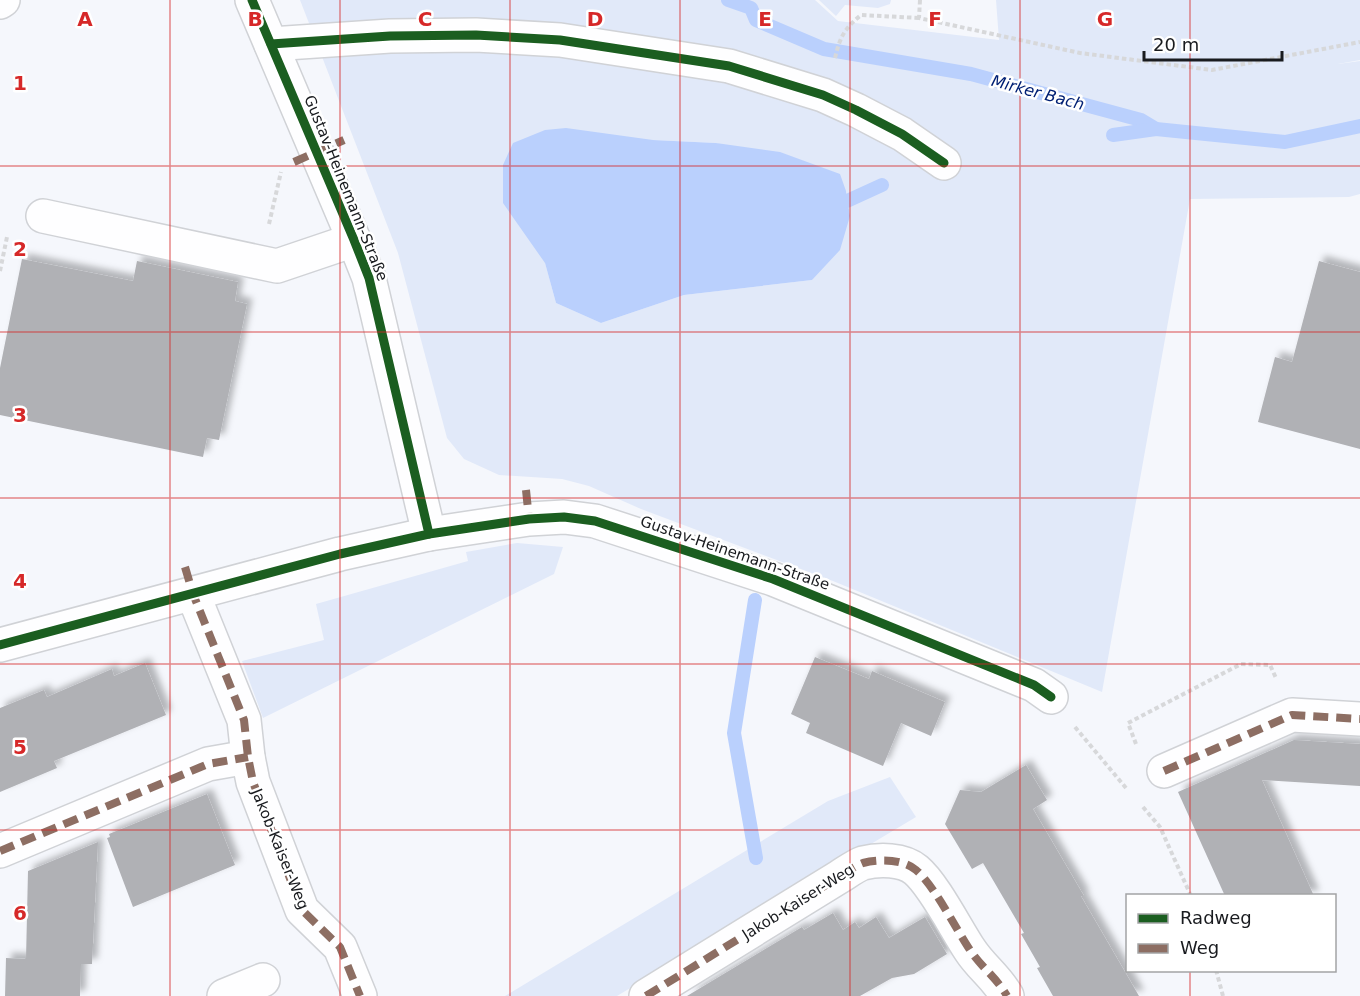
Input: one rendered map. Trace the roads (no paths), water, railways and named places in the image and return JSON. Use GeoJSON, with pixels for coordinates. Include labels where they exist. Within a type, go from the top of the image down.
{"type":"FeatureCollection","features":[{"type":"Feature","properties":{"kind":"street","name":"Gustav-Heinemann-Straße"},"geometry":{"type":"LineString","coordinates":[[252,0],[369,278],[429,534]]}},
{"type":"Feature","properties":{"kind":"street"},"geometry":{"type":"LineString","coordinates":[[271,44],[390,36],[476,35],[560,40],[729,66],[834,100],[902,135],[944,163]]}},
{"type":"Feature","properties":{"kind":"street"},"geometry":{"type":"LineString","coordinates":[[43,216],[277,266],[354,240]]}},
{"type":"Feature","properties":{"kind":"street","name":"Gustav-Heinemann-Straße"},"geometry":{"type":"LineString","coordinates":[[0,645],[340,554],[429,534],[529,519],[564,517],[595,521],[773,579],[1034,685],[1051,697]]}},
{"type":"Feature","properties":{"kind":"street","name":"Jakob-Kaiser-Weg"},"geometry":{"type":"LineString","coordinates":[[193,594],[244,720],[248,757],[254,782],[302,910],[340,947],[360,996]]}},
{"type":"Feature","properties":{"kind":"street"},"geometry":{"type":"LineString","coordinates":[[1152,763],[1292,714],[1360,719]]}},
{"type":"Feature","properties":{"kind":"street"},"geometry":{"type":"LineString","coordinates":[[0,851],[208,764],[248,757]]}},
{"type":"Feature","properties":{"kind":"street","name":"Jakob-Kaiser-Weg"},"geometry":{"type":"LineString","coordinates":[[646,996],[839,877],[861,864],[876,860],[891,861],[915,869],[929,884],[979,963],[999,981],[1006,996]]}},
{"type":"Feature","properties":{"kind":"street"},"geometry":{"type":"LineString","coordinates":[[224,996],[263,980]]}},
{"type":"Feature","properties":{"kind":"water"},"geometry":{"type":"Polygon","coordinates":[[[566,128],[653,140],[716,143],[780,152],[840,174],[846,191],[850,216],[840,250],[812,280],[684,295],[601,323],[556,303],[545,263],[503,203],[503,165],[513,143],[545,130],[566,128]]]}},
{"type":"Feature","properties":{"kind":"waterway","name":"Mirker Bach"},"geometry":{"type":"LineString","coordinates":[[728,0],[751,8],[756,20],[824,49],[971,74],[1141,120],[1156,129],[1285,142],[1360,126]]}},
{"type":"Feature","properties":{"kind":"waterway"},"geometry":{"type":"LineString","coordinates":[[1113,135],[1156,129]]}},
{"type":"Feature","properties":{"kind":"waterway"},"geometry":{"type":"LineString","coordinates":[[847,201],[882,185]]}},
{"type":"Feature","properties":{"kind":"waterway"},"geometry":{"type":"LineString","coordinates":[[755,600],[734,733],[756,858]]}}]}
